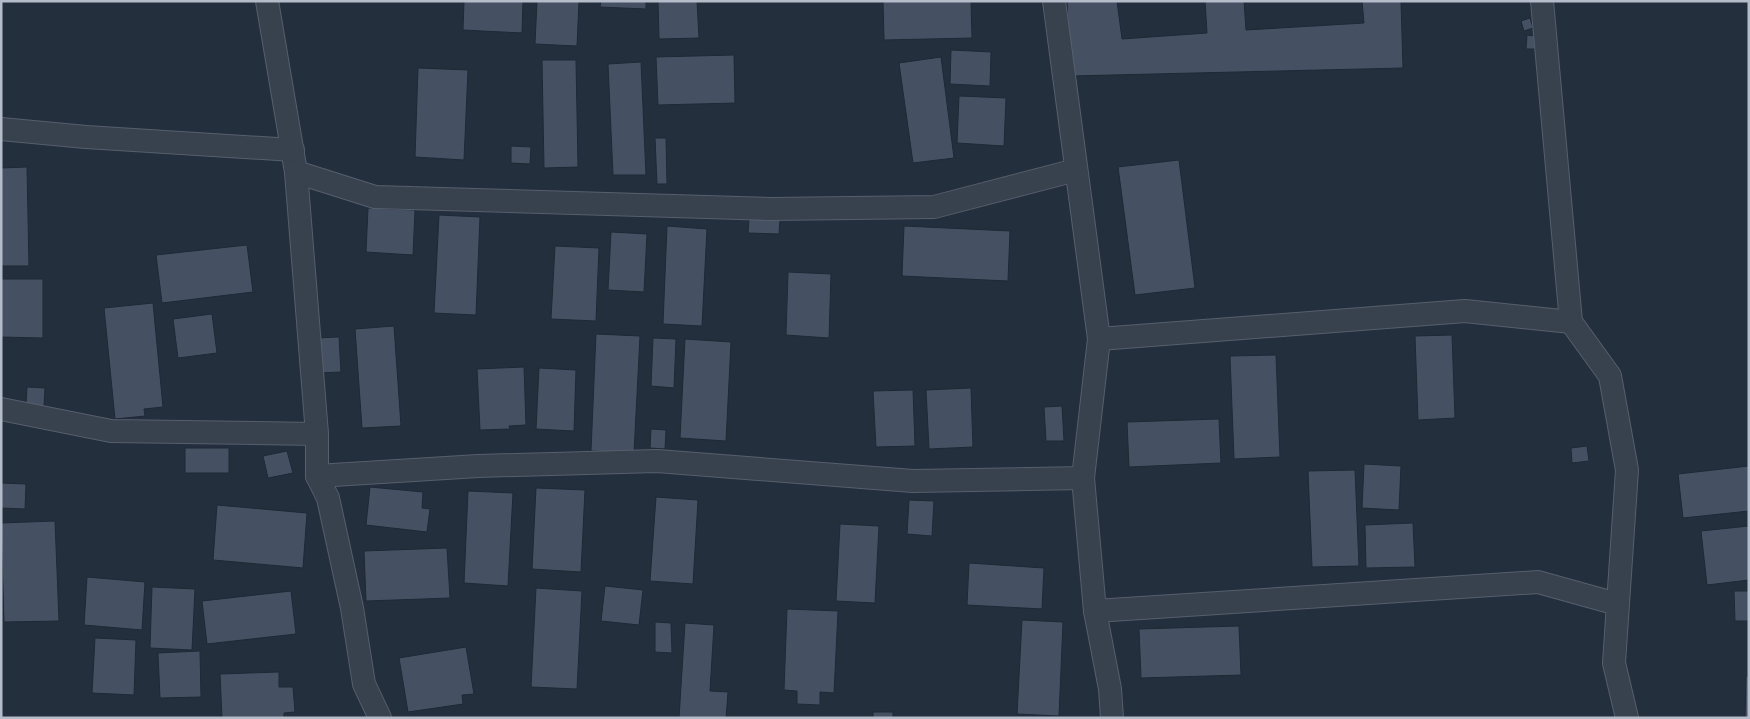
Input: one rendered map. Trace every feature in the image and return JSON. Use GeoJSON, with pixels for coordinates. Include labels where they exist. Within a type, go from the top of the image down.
{"type":"FeatureCollection","features":[{"type":"Feature","properties":{"kind":"street"},"geometry":{"type":"LineString","coordinates":[[267,1],[295,161],[317,434],[317,476],[328,498],[352,608],[364,684],[380,718]]}},
{"type":"Feature","properties":{"kind":"street"},"geometry":{"type":"LineString","coordinates":[[1054,1],[1099,339],[1083,478],[1095,611],[1110,689],[1112,718]]}},
{"type":"Feature","properties":{"kind":"street"},"geometry":{"type":"LineString","coordinates":[[1542,1],[1571,322],[1610,376],[1627,470],[1614,662],[1627,718]]}},
{"type":"Feature","properties":{"kind":"street"},"geometry":{"type":"LineString","coordinates":[[1,129],[295,161],[375,197],[770,210],[934,206],[1076,170]]}},
{"type":"Feature","properties":{"kind":"street"},"geometry":{"type":"LineString","coordinates":[[1099,339],[1465,311],[1571,322]]}},
{"type":"Feature","properties":{"kind":"street"},"geometry":{"type":"LineString","coordinates":[[1,410],[111,431],[317,434]]}},
{"type":"Feature","properties":{"kind":"street"},"geometry":{"type":"LineString","coordinates":[[317,476],[478,466],[657,461],[913,481],[1083,478]]}},
{"type":"Feature","properties":{"kind":"street"},"geometry":{"type":"LineString","coordinates":[[1095,611],[1538,582],[1617,604]]}},
{"type":"Feature","properties":{"kind":"building"},"geometry":{"type":"Polygon","coordinates":[[[464,1],[523,1],[522,33],[463,30],[464,1]]]}},
{"type":"Feature","properties":{"kind":"building"},"geometry":{"type":"Polygon","coordinates":[[[537,1],[579,1],[577,46],[535,44],[537,1]]]}},
{"type":"Feature","properties":{"kind":"building"},"geometry":{"type":"Polygon","coordinates":[[[601,1],[646,1],[646,9],[600,7],[601,1]]]}},
{"type":"Feature","properties":{"kind":"building"},"geometry":{"type":"Polygon","coordinates":[[[658,1],[697,1],[699,38],[659,39],[658,1]]]}},
{"type":"Feature","properties":{"kind":"building"},"geometry":{"type":"Polygon","coordinates":[[[883,1],[971,1],[972,38],[884,40],[883,1]]]}},
{"type":"Feature","properties":{"kind":"building"},"geometry":{"type":"Polygon","coordinates":[[[1067,1],[1117,1],[1122,39],[1207,33],[1205,1],[1244,1],[1246,30],[1364,23],[1362,1],[1401,1],[1403,68],[1070,76],[1067,1]]]}},
{"type":"Feature","properties":{"kind":"building"},"geometry":{"type":"Polygon","coordinates":[[[1530,18],[1533,28],[1524,31],[1521,21],[1530,18]]]}},
{"type":"Feature","properties":{"kind":"building"},"geometry":{"type":"Polygon","coordinates":[[[1527,35],[1535,36],[1535,49],[1526,49],[1527,35]]]}},
{"type":"Feature","properties":{"kind":"building"},"geometry":{"type":"Polygon","coordinates":[[[951,50],[991,52],[990,86],[950,84],[951,50]]]}},
{"type":"Feature","properties":{"kind":"building"},"geometry":{"type":"Polygon","coordinates":[[[734,55],[735,103],[658,105],[656,57],[734,55]]]}},
{"type":"Feature","properties":{"kind":"building"},"geometry":{"type":"Polygon","coordinates":[[[941,57],[954,158],[913,163],[899,63],[941,57]]]}},
{"type":"Feature","properties":{"kind":"building"},"geometry":{"type":"Polygon","coordinates":[[[542,60],[576,60],[578,167],[544,168],[542,60]]]}},
{"type":"Feature","properties":{"kind":"building"},"geometry":{"type":"Polygon","coordinates":[[[641,62],[646,175],[613,175],[608,64],[641,62]]]}},
{"type":"Feature","properties":{"kind":"building"},"geometry":{"type":"Polygon","coordinates":[[[418,68],[468,70],[464,160],[415,157],[418,68]]]}},
{"type":"Feature","properties":{"kind":"building"},"geometry":{"type":"Polygon","coordinates":[[[959,96],[1006,98],[1004,146],[957,143],[959,96]]]}},
{"type":"Feature","properties":{"kind":"building"},"geometry":{"type":"Polygon","coordinates":[[[655,138],[666,138],[667,184],[657,184],[655,138]]]}},
{"type":"Feature","properties":{"kind":"building"},"geometry":{"type":"Polygon","coordinates":[[[511,146],[531,147],[530,164],[511,163],[511,146]]]}},
{"type":"Feature","properties":{"kind":"building"},"geometry":{"type":"Polygon","coordinates":[[[1179,160],[1195,288],[1135,295],[1118,167],[1179,160]]]}},
{"type":"Feature","properties":{"kind":"building"},"geometry":{"type":"Polygon","coordinates":[[[27,167],[29,266],[1,266],[1,168],[27,167]]]}},
{"type":"Feature","properties":{"kind":"building"},"geometry":{"type":"Polygon","coordinates":[[[368,208],[415,210],[413,255],[366,252],[368,208]]]}},
{"type":"Feature","properties":{"kind":"building"},"geometry":{"type":"Polygon","coordinates":[[[439,215],[480,217],[476,315],[434,313],[439,215]]]}},
{"type":"Feature","properties":{"kind":"building"},"geometry":{"type":"Polygon","coordinates":[[[749,219],[780,220],[779,234],[748,233],[749,219]]]}},
{"type":"Feature","properties":{"kind":"building"},"geometry":{"type":"Polygon","coordinates":[[[667,226],[707,229],[702,326],[663,324],[667,226]]]}},
{"type":"Feature","properties":{"kind":"building"},"geometry":{"type":"Polygon","coordinates":[[[904,226],[1010,231],[1008,281],[902,276],[904,226]]]}},
{"type":"Feature","properties":{"kind":"building"},"geometry":{"type":"Polygon","coordinates":[[[611,232],[647,234],[644,292],[608,290],[611,232]]]}},
{"type":"Feature","properties":{"kind":"building"},"geometry":{"type":"Polygon","coordinates":[[[247,245],[253,292],[162,303],[156,255],[247,245]]]}},
{"type":"Feature","properties":{"kind":"building"},"geometry":{"type":"Polygon","coordinates":[[[555,246],[599,248],[596,321],[551,319],[555,246]]]}},
{"type":"Feature","properties":{"kind":"building"},"geometry":{"type":"Polygon","coordinates":[[[788,272],[831,274],[829,338],[786,335],[788,272]]]}},
{"type":"Feature","properties":{"kind":"building"},"geometry":{"type":"Polygon","coordinates":[[[1,279],[43,279],[43,338],[1,337],[1,279]]]}},
{"type":"Feature","properties":{"kind":"building"},"geometry":{"type":"Polygon","coordinates":[[[153,303],[163,407],[144,409],[145,416],[115,419],[104,308],[153,303]]]}},
{"type":"Feature","properties":{"kind":"building"},"geometry":{"type":"Polygon","coordinates":[[[212,314],[217,353],[178,358],[173,319],[212,314]]]}},
{"type":"Feature","properties":{"kind":"building"},"geometry":{"type":"Polygon","coordinates":[[[394,326],[401,426],[362,428],[355,329],[394,326]]]}},
{"type":"Feature","properties":{"kind":"building"},"geometry":{"type":"Polygon","coordinates":[[[596,334],[640,336],[634,453],[591,451],[596,334]]]}},
{"type":"Feature","properties":{"kind":"building"},"geometry":{"type":"Polygon","coordinates":[[[1452,335],[1455,418],[1418,420],[1415,336],[1452,335]]]}},
{"type":"Feature","properties":{"kind":"building"},"geometry":{"type":"Polygon","coordinates":[[[339,337],[341,372],[318,373],[316,338],[339,337]]]}},
{"type":"Feature","properties":{"kind":"building"},"geometry":{"type":"Polygon","coordinates":[[[653,338],[676,339],[674,388],[651,386],[653,338]]]}},
{"type":"Feature","properties":{"kind":"building"},"geometry":{"type":"Polygon","coordinates":[[[685,339],[731,342],[726,441],[680,438],[685,339]]]}},
{"type":"Feature","properties":{"kind":"building"},"geometry":{"type":"Polygon","coordinates":[[[1276,355],[1280,457],[1234,459],[1230,356],[1276,355]]]}},
{"type":"Feature","properties":{"kind":"building"},"geometry":{"type":"Polygon","coordinates":[[[524,367],[526,425],[509,426],[510,429],[480,430],[477,369],[524,367]]]}},
{"type":"Feature","properties":{"kind":"building"},"geometry":{"type":"Polygon","coordinates":[[[539,368],[576,370],[574,431],[536,429],[539,368]]]}},
{"type":"Feature","properties":{"kind":"building"},"geometry":{"type":"Polygon","coordinates":[[[27,387],[45,388],[44,406],[26,405],[27,387]]]}},
{"type":"Feature","properties":{"kind":"building"},"geometry":{"type":"Polygon","coordinates":[[[971,388],[973,447],[929,449],[926,390],[971,388]]]}},
{"type":"Feature","properties":{"kind":"building"},"geometry":{"type":"Polygon","coordinates":[[[913,390],[915,446],[876,447],[873,391],[913,390]]]}},
{"type":"Feature","properties":{"kind":"building"},"geometry":{"type":"Polygon","coordinates":[[[1062,406],[1064,441],[1046,441],[1044,407],[1062,406]]]}},
{"type":"Feature","properties":{"kind":"building"},"geometry":{"type":"Polygon","coordinates":[[[1219,419],[1221,463],[1129,467],[1127,422],[1219,419]]]}},
{"type":"Feature","properties":{"kind":"building"},"geometry":{"type":"Polygon","coordinates":[[[651,429],[666,430],[665,449],[650,448],[651,429]]]}},
{"type":"Feature","properties":{"kind":"building"},"geometry":{"type":"Polygon","coordinates":[[[1587,446],[1589,461],[1572,463],[1571,448],[1587,446]]]}},
{"type":"Feature","properties":{"kind":"building"},"geometry":{"type":"Polygon","coordinates":[[[185,448],[229,448],[229,473],[185,473],[185,448]]]}},
{"type":"Feature","properties":{"kind":"building"},"geometry":{"type":"Polygon","coordinates":[[[287,451],[293,473],[268,478],[263,456],[287,451]]]}},
{"type":"Feature","properties":{"kind":"building"},"geometry":{"type":"Polygon","coordinates":[[[1364,464],[1401,466],[1399,510],[1362,508],[1364,464]]]}},
{"type":"Feature","properties":{"kind":"building"},"geometry":{"type":"Polygon","coordinates":[[[1749,466],[1749,511],[1683,518],[1678,474],[1749,466]]]}},
{"type":"Feature","properties":{"kind":"building"},"geometry":{"type":"Polygon","coordinates":[[[1355,470],[1359,566],[1312,567],[1308,471],[1355,470]]]}},
{"type":"Feature","properties":{"kind":"building"},"geometry":{"type":"Polygon","coordinates":[[[1,483],[26,484],[25,509],[1,508],[1,483]]]}},
{"type":"Feature","properties":{"kind":"building"},"geometry":{"type":"Polygon","coordinates":[[[370,487],[423,492],[422,508],[430,509],[427,532],[366,525],[370,487]]]}},
{"type":"Feature","properties":{"kind":"building"},"geometry":{"type":"Polygon","coordinates":[[[536,488],[585,490],[581,572],[532,569],[536,488]]]}},
{"type":"Feature","properties":{"kind":"building"},"geometry":{"type":"Polygon","coordinates":[[[468,491],[513,493],[508,586],[464,583],[468,491]]]}},
{"type":"Feature","properties":{"kind":"building"},"geometry":{"type":"Polygon","coordinates":[[[656,497],[698,500],[693,584],[650,581],[656,497]]]}},
{"type":"Feature","properties":{"kind":"building"},"geometry":{"type":"Polygon","coordinates":[[[909,500],[934,501],[932,536],[907,534],[909,500]]]}},
{"type":"Feature","properties":{"kind":"building"},"geometry":{"type":"Polygon","coordinates":[[[217,505],[307,513],[303,568],[213,560],[217,505]]]}},
{"type":"Feature","properties":{"kind":"building"},"geometry":{"type":"Polygon","coordinates":[[[55,521],[59,621],[4,622],[1,523],[55,521]]]}},
{"type":"Feature","properties":{"kind":"building"},"geometry":{"type":"Polygon","coordinates":[[[1413,523],[1415,567],[1366,568],[1365,525],[1413,523]]]}},
{"type":"Feature","properties":{"kind":"building"},"geometry":{"type":"Polygon","coordinates":[[[840,524],[879,526],[875,603],[836,601],[840,524]]]}},
{"type":"Feature","properties":{"kind":"building"},"geometry":{"type":"Polygon","coordinates":[[[1749,526],[1749,580],[1707,585],[1701,531],[1749,526]]]}},
{"type":"Feature","properties":{"kind":"building"},"geometry":{"type":"Polygon","coordinates":[[[447,548],[450,598],[366,601],[364,551],[447,548]]]}},
{"type":"Feature","properties":{"kind":"building"},"geometry":{"type":"Polygon","coordinates":[[[969,563],[1044,568],[1042,609],[967,605],[969,563]]]}},
{"type":"Feature","properties":{"kind":"building"},"geometry":{"type":"Polygon","coordinates":[[[87,577],[145,582],[142,630],[84,625],[87,577]]]}},
{"type":"Feature","properties":{"kind":"building"},"geometry":{"type":"Polygon","coordinates":[[[605,586],[643,590],[639,625],[601,621],[605,586]]]}},
{"type":"Feature","properties":{"kind":"building"},"geometry":{"type":"Polygon","coordinates":[[[152,587],[195,589],[192,650],[150,648],[152,587]]]}},
{"type":"Feature","properties":{"kind":"building"},"geometry":{"type":"Polygon","coordinates":[[[536,588],[582,591],[577,689],[531,687],[536,588]]]}},
{"type":"Feature","properties":{"kind":"building"},"geometry":{"type":"Polygon","coordinates":[[[291,591],[296,634],[207,644],[202,601],[291,591]]]}},
{"type":"Feature","properties":{"kind":"building"},"geometry":{"type":"Polygon","coordinates":[[[1734,591],[1749,591],[1749,621],[1735,621],[1734,591]]]}},
{"type":"Feature","properties":{"kind":"building"},"geometry":{"type":"Polygon","coordinates":[[[787,609],[838,611],[834,693],[820,692],[820,705],[797,704],[797,691],[784,690],[787,609]]]}},
{"type":"Feature","properties":{"kind":"building"},"geometry":{"type":"Polygon","coordinates":[[[1022,620],[1063,622],[1059,716],[1017,714],[1022,620]]]}},
{"type":"Feature","properties":{"kind":"building"},"geometry":{"type":"Polygon","coordinates":[[[655,622],[671,623],[672,653],[655,652],[655,622]]]}},
{"type":"Feature","properties":{"kind":"building"},"geometry":{"type":"Polygon","coordinates":[[[685,623],[714,625],[710,691],[728,692],[726,718],[679,718],[685,623]]]}},
{"type":"Feature","properties":{"kind":"building"},"geometry":{"type":"Polygon","coordinates":[[[1239,626],[1241,675],[1141,678],[1139,629],[1239,626]]]}},
{"type":"Feature","properties":{"kind":"building"},"geometry":{"type":"Polygon","coordinates":[[[95,638],[136,640],[134,695],[92,693],[95,638]]]}},
{"type":"Feature","properties":{"kind":"building"},"geometry":{"type":"Polygon","coordinates":[[[466,647],[474,694],[462,695],[463,704],[408,712],[399,658],[466,647]]]}},
{"type":"Feature","properties":{"kind":"building"},"geometry":{"type":"Polygon","coordinates":[[[200,651],[201,697],[160,698],[158,653],[200,651]]]}},
{"type":"Feature","properties":{"kind":"building"},"geometry":{"type":"Polygon","coordinates":[[[279,672],[279,687],[293,687],[295,712],[284,713],[284,718],[222,718],[220,674],[279,672]]]}},
{"type":"Feature","properties":{"kind":"building"},"geometry":{"type":"Polygon","coordinates":[[[1746,676],[1749,676],[1749,718],[1745,718],[1746,676]]]}},
{"type":"Feature","properties":{"kind":"building"},"geometry":{"type":"Polygon","coordinates":[[[873,712],[893,712],[893,718],[873,718],[873,712]]]}}]}
